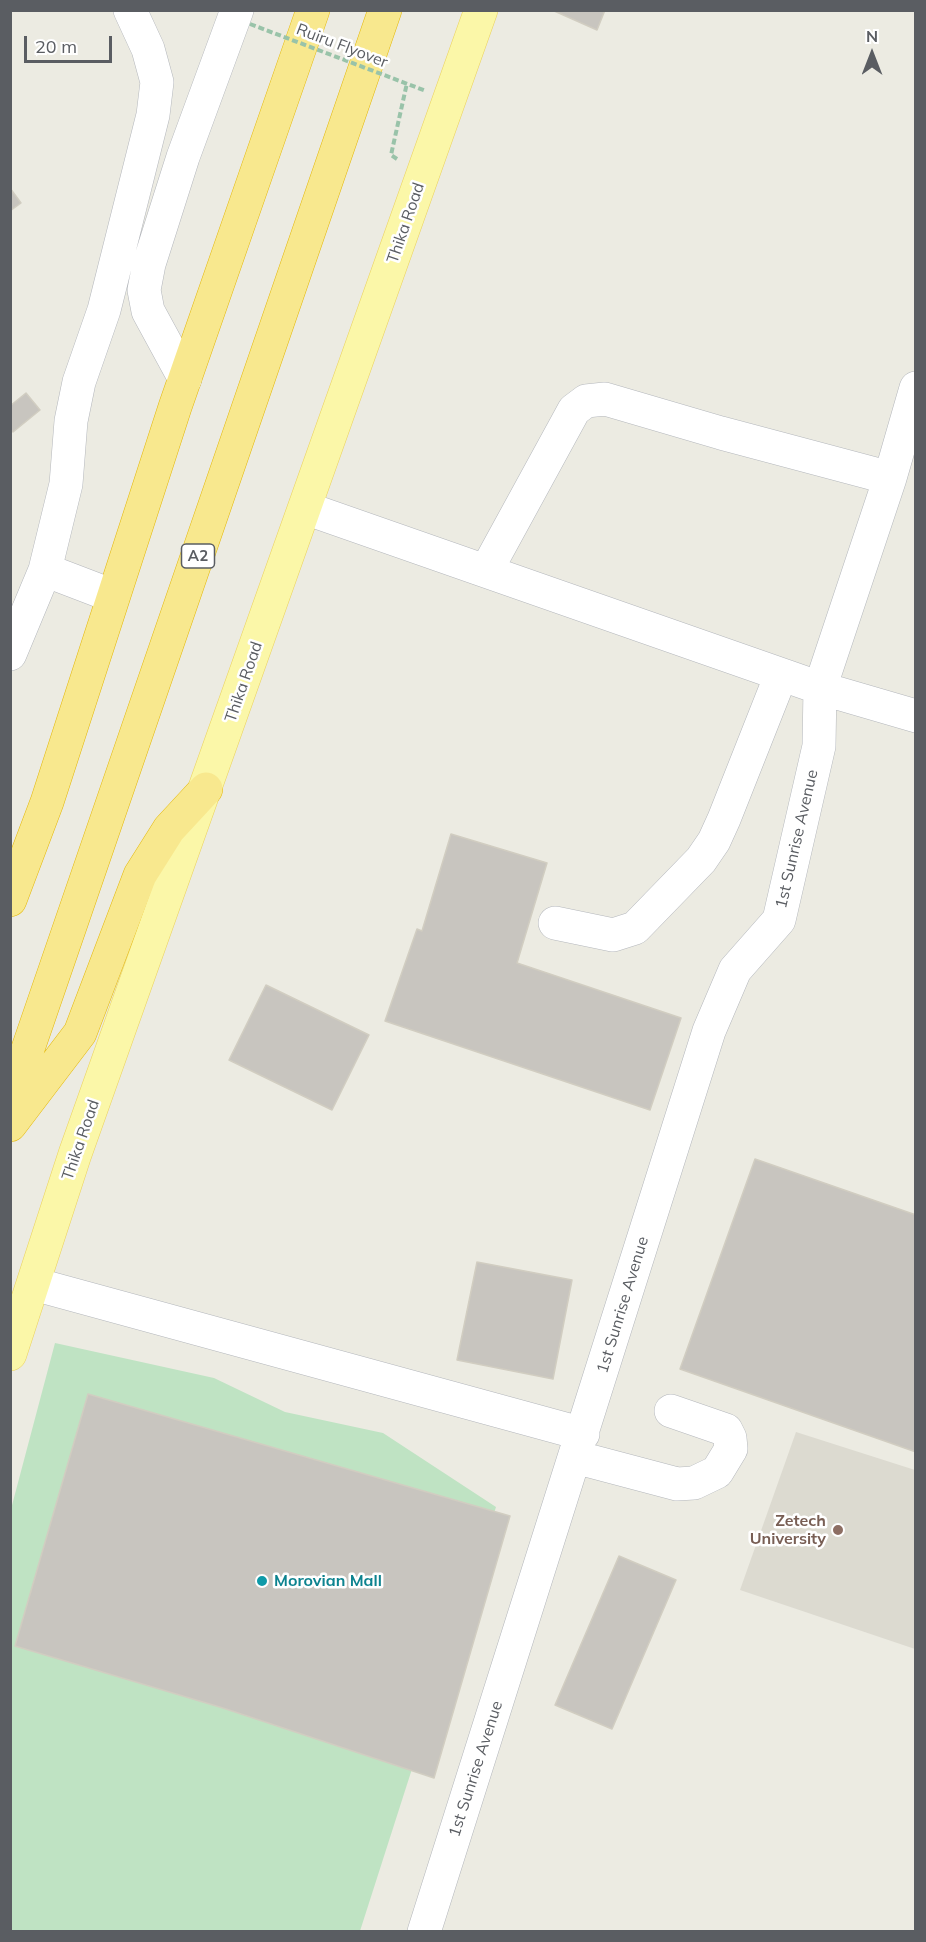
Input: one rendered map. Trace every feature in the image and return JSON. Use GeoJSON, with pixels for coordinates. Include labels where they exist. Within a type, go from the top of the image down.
{"type":"FeatureCollection","features":[{"type":"Feature","properties":{"kind":"highway"},"geometry":{"type":"LineString","coordinates":[[10,900],[47,801],[185,379],[313,10]]}},
{"type":"Feature","properties":{"kind":"highway","name":"A2"},"geometry":{"type":"LineString","coordinates":[[10,1101],[385,10]]}},
{"type":"Feature","properties":{"kind":"highway"},"geometry":{"type":"LineString","coordinates":[[10,1125],[80,1033],[140,875],[169,829],[206,789]]}},
{"type":"Feature","properties":{"kind":"main road","name":"Thika Road"},"geometry":{"type":"LineString","coordinates":[[10,1354],[75,1155],[481,10]]}},
{"type":"Feature","properties":{"kind":"street"},"geometry":{"type":"LineString","coordinates":[[10,654],[45,570],[66,484],[71,421],[79,382],[104,310],[153,115],[158,81],[148,49],[130,10]]}},
{"type":"Feature","properties":{"kind":"street"},"geometry":{"type":"LineString","coordinates":[[185,379],[148,311],[144,290],[149,264],[183,157],[243,17]]}},
{"type":"Feature","properties":{"kind":"street","name":"1st Sunrise Avenue"},"geometry":{"type":"LineString","coordinates":[[424,1932],[709,1031],[735,969],[779,920],[819,746],[820,688],[890,478],[915,388]]}},
{"type":"Feature","properties":{"kind":"street"},"geometry":{"type":"LineString","coordinates":[[486,571],[574,410],[586,401],[605,399],[890,478]]}},
{"type":"Feature","properties":{"kind":"street"},"geometry":{"type":"LineString","coordinates":[[305,508],[820,688],[915,716]]}},
{"type":"Feature","properties":{"kind":"street"},"geometry":{"type":"LineString","coordinates":[[45,570],[113,596]]}},
{"type":"Feature","properties":{"kind":"street"},"geometry":{"type":"LineString","coordinates":[[555,923],[613,934],[635,928],[701,860],[714,841],[724,819],[782,675]]}},
{"type":"Feature","properties":{"kind":"street"},"geometry":{"type":"LineString","coordinates":[[34,1284],[579,1445],[677,1484],[694,1483],[717,1472],[731,1449],[730,1438],[726,1430],[670,1411]]}},
{"type":"Feature","properties":{"kind":"path","name":"Ruiru Flyover"},"geometry":{"type":"LineString","coordinates":[[243,17],[426,91]]}},
{"type":"Feature","properties":{"kind":"path"},"geometry":{"type":"LineString","coordinates":[[391,155],[407,83]]}},
{"type":"Feature","properties":{"kind":"shaded area","name":"Zetech University"},"geometry":{"type":"Polygon","coordinates":[[[796,1432],[915,1470],[915,1649],[740,1590],[796,1432]]]}},
{"type":"Feature","properties":{"kind":"green space"},"geometry":{"type":"Polygon","coordinates":[[[55,1343],[214,1378],[285,1412],[383,1433],[496,1507],[360,1931],[11,1932],[11,1509],[55,1343]]]}},
{"type":"Feature","properties":{"kind":"building"},"geometry":{"type":"Polygon","coordinates":[[[552,10],[605,10],[597,30],[552,10]]]}},
{"type":"Feature","properties":{"kind":"building"},"geometry":{"type":"Polygon","coordinates":[[[10,188],[21,203],[10,211],[10,188]]]}},
{"type":"Feature","properties":{"kind":"building"},"geometry":{"type":"Polygon","coordinates":[[[26,393],[40,410],[13,432],[10,428],[10,406],[26,393]]]}},
{"type":"Feature","properties":{"kind":"building"},"geometry":{"type":"Polygon","coordinates":[[[451,834],[547,863],[517,963],[681,1018],[650,1110],[385,1021],[417,929],[422,931],[451,834]]]}},
{"type":"Feature","properties":{"kind":"building"},"geometry":{"type":"Polygon","coordinates":[[[266,985],[369,1035],[332,1110],[229,1060],[266,985]]]}},
{"type":"Feature","properties":{"kind":"building"},"geometry":{"type":"Polygon","coordinates":[[[755,1159],[916,1215],[916,1452],[680,1369],[755,1159]]]}},
{"type":"Feature","properties":{"kind":"building"},"geometry":{"type":"Polygon","coordinates":[[[477,1262],[572,1280],[553,1379],[457,1360],[477,1262]]]}},
{"type":"Feature","properties":{"kind":"building","name":"Morovian Mall"},"geometry":{"type":"Polygon","coordinates":[[[88,1394],[510,1516],[434,1778],[223,1708],[15,1646],[88,1394]]]}},
{"type":"Feature","properties":{"kind":"building"},"geometry":{"type":"Polygon","coordinates":[[[619,1556],[676,1580],[612,1729],[555,1705],[619,1556]]]}},
{"type":"Feature","properties":{"kind":"place","name":"Zetech University"},"geometry":{"type":"Point","coordinates":[838,1530]}},
{"type":"Feature","properties":{"kind":"place","name":"Morovian Mall"},"geometry":{"type":"Point","coordinates":[262,1581]}}]}
